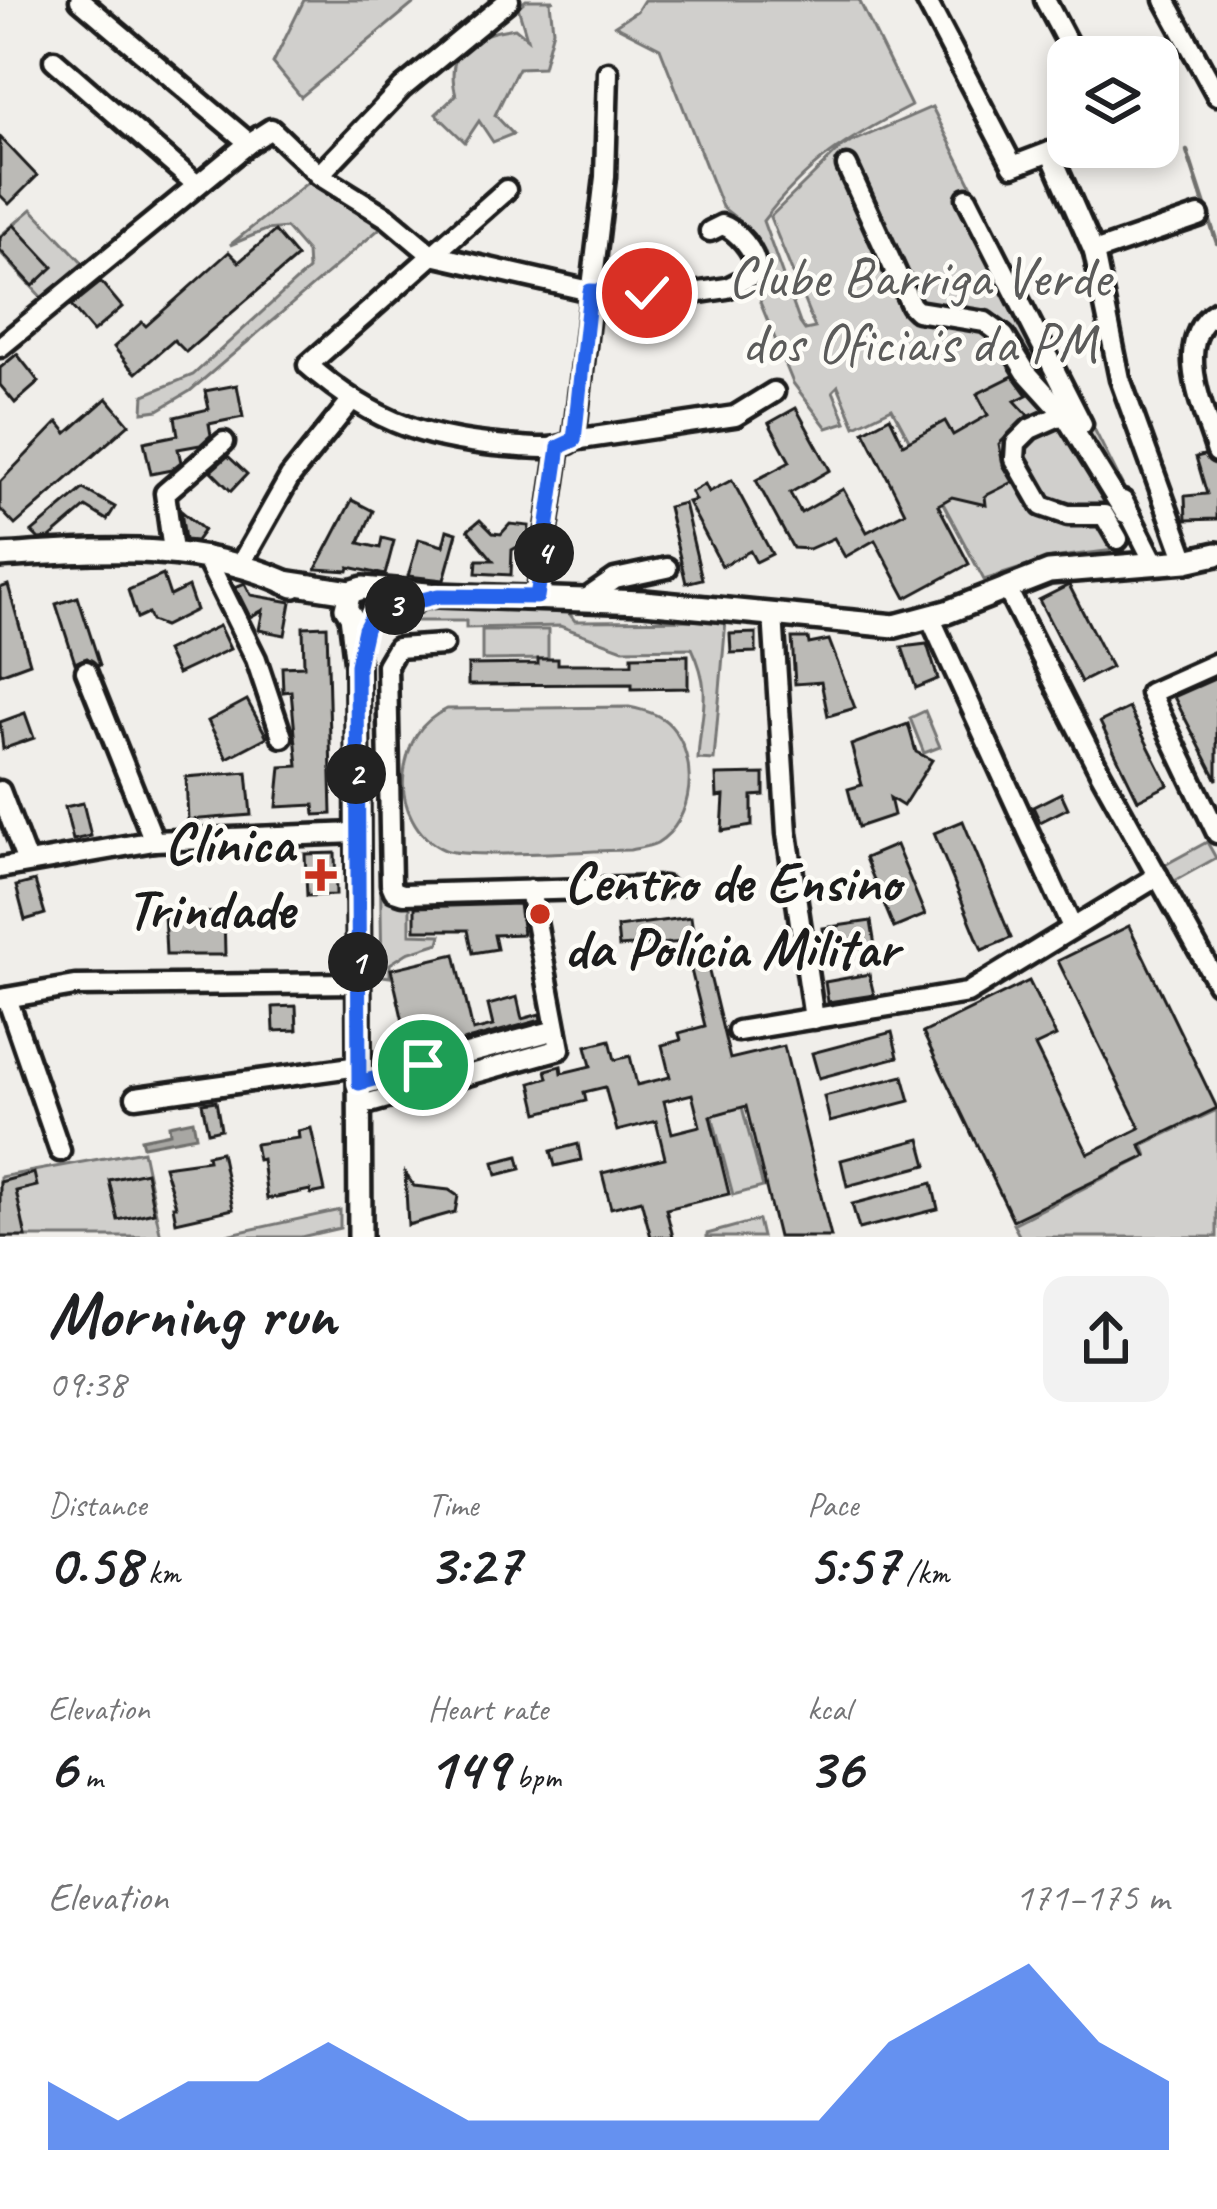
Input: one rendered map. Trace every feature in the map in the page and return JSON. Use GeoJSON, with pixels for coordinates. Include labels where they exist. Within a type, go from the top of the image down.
{"type":"FeatureCollection","features":[{"type":"Feature","properties":{"kind":"main road"},"geometry":{"type":"LineString","coordinates":[[0,556],[173,551],[205,556],[360,606],[438,596],[537,597],[875,626],[930,617],[1064,569],[1186,561],[1217,554]]}},
{"type":"Feature","properties":{"kind":"main road"},"geometry":{"type":"LineString","coordinates":[[360,606],[356,833],[361,1237]]}},
{"type":"Feature","properties":{"kind":"street"},"geometry":{"type":"LineString","coordinates":[[80,0],[249,142]]}},
{"type":"Feature","properties":{"kind":"street"},"geometry":{"type":"LineString","coordinates":[[319,175],[402,88],[509,0]]}},
{"type":"Feature","properties":{"kind":"street"},"geometry":{"type":"LineString","coordinates":[[926,0],[1012,166],[1047,153]]}},
{"type":"Feature","properties":{"kind":"street"},"geometry":{"type":"LineString","coordinates":[[1046,0],[1064,36]]}},
{"type":"Feature","properties":{"kind":"street"},"geometry":{"type":"LineString","coordinates":[[1165,0],[1217,95]]}},
{"type":"Feature","properties":{"kind":"street"},"geometry":{"type":"LineString","coordinates":[[53,60],[197,185]]}},
{"type":"Feature","properties":{"kind":"street"},"geometry":{"type":"LineString","coordinates":[[537,597],[590,291],[605,177],[608,72]]}},
{"type":"Feature","properties":{"kind":"street"},"geometry":{"type":"LineString","coordinates":[[0,347],[249,142],[271,129],[319,175],[388,218],[432,256],[590,291],[698,294],[727,288],[755,272],[753,254],[730,228],[722,225],[710,231]]}},
{"type":"Feature","properties":{"kind":"street"},"geometry":{"type":"LineString","coordinates":[[847,166],[911,304],[917,311],[985,322],[1004,336],[1026,372],[1069,412],[1155,564]]}},
{"type":"Feature","properties":{"kind":"street"},"geometry":{"type":"LineString","coordinates":[[1065,168],[1094,252],[1120,379],[1186,561]]}},
{"type":"Feature","properties":{"kind":"street"},"geometry":{"type":"LineString","coordinates":[[506,190],[308,365],[351,401],[394,424],[496,446],[567,443],[735,416],[774,392]]}},
{"type":"Feature","properties":{"kind":"street"},"geometry":{"type":"LineString","coordinates":[[967,198],[1069,412],[1125,513]]}},
{"type":"Feature","properties":{"kind":"street"},"geometry":{"type":"LineString","coordinates":[[1094,252],[1198,216]]}},
{"type":"Feature","properties":{"kind":"street"},"geometry":{"type":"LineString","coordinates":[[1217,310],[1199,324],[1193,344],[1194,368],[1217,452]]}},
{"type":"Feature","properties":{"kind":"street"},"geometry":{"type":"LineString","coordinates":[[239,567],[290,477],[351,401]]}},
{"type":"Feature","properties":{"kind":"street"},"geometry":{"type":"LineString","coordinates":[[1069,412],[1030,429],[1016,443],[1015,458],[1042,506],[1068,515],[1104,515],[1118,539]]}},
{"type":"Feature","properties":{"kind":"street"},"geometry":{"type":"LineString","coordinates":[[173,551],[165,494],[224,442]]}},
{"type":"Feature","properties":{"kind":"street"},"geometry":{"type":"LineString","coordinates":[[205,556],[256,659],[282,737]]}},
{"type":"Feature","properties":{"kind":"street"},"geometry":{"type":"LineString","coordinates":[[586,599],[615,579],[667,568]]}},
{"type":"Feature","properties":{"kind":"street"},"geometry":{"type":"LineString","coordinates":[[1006,587],[1217,983]]}},
{"type":"Feature","properties":{"kind":"street"},"geometry":{"type":"LineString","coordinates":[[773,614],[787,833],[814,1019]]}},
{"type":"Feature","properties":{"kind":"street"},"geometry":{"type":"LineString","coordinates":[[930,617],[1072,927]]}},
{"type":"Feature","properties":{"kind":"street"},"geometry":{"type":"LineString","coordinates":[[443,645],[397,648],[387,665],[391,884],[403,894],[664,887]]}},
{"type":"Feature","properties":{"kind":"street"},"geometry":{"type":"LineString","coordinates":[[1217,662],[1150,693],[1217,833]]}},
{"type":"Feature","properties":{"kind":"street"},"geometry":{"type":"LineString","coordinates":[[86,671],[154,841]]}},
{"type":"Feature","properties":{"kind":"street"},"geometry":{"type":"LineString","coordinates":[[0,791],[27,862]]}},
{"type":"Feature","properties":{"kind":"street"},"geometry":{"type":"LineString","coordinates":[[0,868],[154,841],[356,833]]}},
{"type":"Feature","properties":{"kind":"street"},"geometry":{"type":"LineString","coordinates":[[738,1031],[967,993],[1158,876]]}},
{"type":"Feature","properties":{"kind":"street"},"geometry":{"type":"LineString","coordinates":[[136,1097],[433,1085],[560,1049],[530,890]]}},
{"type":"Feature","properties":{"kind":"street"},"geometry":{"type":"LineString","coordinates":[[60,1150],[3,999],[75,986],[358,983]]}},
{"type":"Feature","properties":{"kind":"street"},"geometry":{"type":"LineString","coordinates":[[359,1085],[556,1030]]}},
{"type":"Feature","properties":{"kind":"street"},"geometry":{"type":"LineString","coordinates":[[427,1064],[433,1085]]}},
{"type":"Feature","properties":{"kind":"green space"},"geometry":{"type":"Polygon","coordinates":[[[304,0],[418,0],[301,97],[273,63],[304,0]]]}},
{"type":"Feature","properties":{"kind":"green space"},"geometry":{"type":"Polygon","coordinates":[[[526,0],[554,0],[550,2],[553,30],[543,67],[518,68],[495,115],[513,134],[493,142],[479,121],[465,142],[436,114],[456,95],[453,78],[458,54],[475,39],[500,31],[515,28],[527,38],[518,7],[526,0]]]}},
{"type":"Feature","properties":{"kind":"green space","name":"Clube Barriga Verde dos Oficiais da PM"},"geometry":{"type":"Polygon","coordinates":[[[644,0],[859,0],[911,106],[867,130],[830,154],[763,221],[800,323],[805,330],[815,328],[770,217],[843,146],[932,107],[1137,514],[1109,531],[1114,550],[1052,558],[984,580],[892,408],[855,426],[838,386],[833,391],[846,422],[827,428],[793,383],[760,302],[770,279],[764,254],[746,226],[722,207],[660,48],[615,25],[637,11],[644,0]]]}},
{"type":"Feature","properties":{"kind":"green space"},"geometry":{"type":"Polygon","coordinates":[[[312,179],[384,225],[190,391],[158,410],[143,412],[144,395],[193,375],[308,270],[307,252],[286,228],[266,230],[230,245],[312,179]]]}},
{"type":"Feature","properties":{"kind":"green space"},"geometry":{"type":"Polygon","coordinates":[[[32,209],[83,263],[42,298],[0,252],[0,236],[32,209]]]}},
{"type":"Feature","properties":{"kind":"green space"},"geometry":{"type":"Polygon","coordinates":[[[471,602],[561,603],[575,621],[726,620],[714,760],[698,759],[704,692],[692,648],[623,649],[560,626],[466,628],[466,621],[407,621],[407,614],[471,602]]]}},
{"type":"Feature","properties":{"kind":"green space"},"geometry":{"type":"Polygon","coordinates":[[[482,630],[548,630],[548,659],[482,660],[482,630]]]}},
{"type":"Feature","properties":{"kind":"green space"},"geometry":{"type":"Polygon","coordinates":[[[629,707],[667,722],[686,755],[686,804],[670,833],[657,843],[630,850],[458,853],[435,845],[412,819],[403,785],[408,753],[416,735],[437,714],[447,709],[629,707]]]}},
{"type":"Feature","properties":{"kind":"green space"},"geometry":{"type":"Polygon","coordinates":[[[925,711],[940,747],[924,753],[910,718],[925,711]]]}},
{"type":"Feature","properties":{"kind":"green space"},"geometry":{"type":"Polygon","coordinates":[[[1207,842],[1216,858],[1171,883],[1163,866],[1207,842]]]}},
{"type":"Feature","properties":{"kind":"green space"},"geometry":{"type":"Polygon","coordinates":[[[380,846],[392,846],[392,878],[410,887],[410,934],[441,935],[439,943],[390,964],[390,977],[382,976],[380,846]]]}},
{"type":"Feature","properties":{"kind":"green space"},"geometry":{"type":"Polygon","coordinates":[[[742,1107],[763,1187],[733,1195],[712,1115],[742,1107]]]}},
{"type":"Feature","properties":{"kind":"green space"},"geometry":{"type":"Polygon","coordinates":[[[1217,1110],[1217,1237],[1020,1237],[1013,1224],[1147,1156],[1143,1145],[1217,1110]]]}},
{"type":"Feature","properties":{"kind":"green space"},"geometry":{"type":"Polygon","coordinates":[[[143,1151],[161,1237],[0,1237],[0,1177],[143,1151]]]}},
{"type":"Feature","properties":{"kind":"green space"},"geometry":{"type":"Polygon","coordinates":[[[340,1210],[340,1228],[301,1237],[217,1237],[340,1210]]]}},
{"type":"Feature","properties":{"kind":"green space"},"geometry":{"type":"Polygon","coordinates":[[[758,1220],[762,1237],[707,1237],[707,1234],[758,1220]]]}},
{"type":"Feature","properties":{"kind":"shaded area"},"geometry":{"type":"Polygon","coordinates":[[[193,1120],[196,1136],[143,1146],[141,1139],[170,1133],[169,1125],[193,1120]]]}},
{"type":"Feature","properties":{"kind":"building"},"geometry":{"type":"Polygon","coordinates":[[[0,137],[37,176],[9,204],[0,195],[0,137]]]}},
{"type":"Feature","properties":{"kind":"building"},"geometry":{"type":"Polygon","coordinates":[[[14,225],[53,267],[33,286],[0,250],[0,238],[14,225]]]}},
{"type":"Feature","properties":{"kind":"building"},"geometry":{"type":"Polygon","coordinates":[[[275,231],[297,257],[186,352],[174,340],[136,373],[129,366],[114,347],[142,322],[146,326],[229,252],[239,262],[275,231]]]}},
{"type":"Feature","properties":{"kind":"building"},"geometry":{"type":"Polygon","coordinates":[[[101,282],[122,307],[93,332],[71,306],[101,282]]]}},
{"type":"Feature","properties":{"kind":"building"},"geometry":{"type":"Polygon","coordinates":[[[17,354],[39,382],[15,403],[0,385],[0,368],[17,354]]]}},
{"type":"Feature","properties":{"kind":"building"},"geometry":{"type":"Polygon","coordinates":[[[1013,376],[1027,395],[1015,401],[1028,415],[999,444],[1013,482],[985,496],[986,505],[952,497],[938,505],[969,564],[906,598],[875,540],[845,557],[834,538],[809,549],[793,548],[756,480],[790,462],[769,423],[796,408],[830,470],[790,493],[801,513],[843,489],[867,532],[905,512],[864,431],[890,417],[903,444],[945,421],[953,435],[988,415],[977,394],[1013,376]]]}},
{"type":"Feature","properties":{"kind":"building"},"geometry":{"type":"Polygon","coordinates":[[[237,385],[243,417],[209,424],[211,435],[200,445],[178,449],[181,462],[171,470],[151,474],[144,442],[178,435],[175,417],[209,409],[205,391],[237,385]]]}},
{"type":"Feature","properties":{"kind":"building"},"geometry":{"type":"Polygon","coordinates":[[[107,398],[129,424],[15,525],[0,509],[0,482],[58,422],[67,433],[107,398]]]}},
{"type":"Feature","properties":{"kind":"building"},"geometry":{"type":"Polygon","coordinates":[[[1204,455],[1217,465],[1217,519],[1186,520],[1185,496],[1207,494],[1196,457],[1204,455]]]}},
{"type":"Feature","properties":{"kind":"building"},"geometry":{"type":"Polygon","coordinates":[[[228,456],[247,474],[231,491],[211,471],[228,456]]]}},
{"type":"Feature","properties":{"kind":"building"},"geometry":{"type":"Polygon","coordinates":[[[732,480],[772,554],[756,562],[750,551],[722,566],[688,502],[695,500],[691,492],[705,484],[709,492],[732,480]]]}},
{"type":"Feature","properties":{"kind":"building"},"geometry":{"type":"Polygon","coordinates":[[[83,489],[115,507],[107,520],[86,507],[50,538],[39,539],[32,532],[83,489]]]}},
{"type":"Feature","properties":{"kind":"building"},"geometry":{"type":"Polygon","coordinates":[[[352,500],[373,511],[359,543],[380,548],[382,538],[394,541],[385,575],[349,567],[348,571],[316,569],[352,500]]]}},
{"type":"Feature","properties":{"kind":"building"},"geometry":{"type":"Polygon","coordinates":[[[684,503],[702,579],[686,583],[668,507],[684,503]]]}},
{"type":"Feature","properties":{"kind":"building"},"geometry":{"type":"Polygon","coordinates":[[[181,511],[204,530],[196,541],[185,540],[181,511]]]}},
{"type":"Feature","properties":{"kind":"building"},"geometry":{"type":"Polygon","coordinates":[[[480,520],[493,533],[501,534],[510,524],[529,526],[528,541],[512,550],[511,575],[476,573],[477,560],[493,560],[468,530],[480,520]]]}},
{"type":"Feature","properties":{"kind":"building"},"geometry":{"type":"Polygon","coordinates":[[[447,530],[457,533],[444,580],[408,576],[419,539],[443,546],[447,530]]]}},
{"type":"Feature","properties":{"kind":"building"},"geometry":{"type":"Polygon","coordinates":[[[163,575],[170,596],[188,587],[196,610],[164,626],[151,621],[148,613],[137,618],[128,590],[163,575]]]}},
{"type":"Feature","properties":{"kind":"building"},"geometry":{"type":"Polygon","coordinates":[[[245,583],[251,595],[291,602],[285,635],[259,630],[263,610],[250,617],[235,587],[245,583]]]}},
{"type":"Feature","properties":{"kind":"building"},"geometry":{"type":"Polygon","coordinates":[[[8,585],[30,663],[0,674],[0,588],[8,585]]]}},
{"type":"Feature","properties":{"kind":"building"},"geometry":{"type":"Polygon","coordinates":[[[1069,585],[1111,667],[1081,682],[1039,600],[1069,585]]]}},
{"type":"Feature","properties":{"kind":"building"},"geometry":{"type":"Polygon","coordinates":[[[78,597],[98,666],[87,658],[75,663],[56,604],[78,597]]]}},
{"type":"Feature","properties":{"kind":"building"},"geometry":{"type":"Polygon","coordinates":[[[219,626],[230,649],[177,674],[166,651],[219,626]]]}},
{"type":"Feature","properties":{"kind":"building"},"geometry":{"type":"Polygon","coordinates":[[[327,626],[332,814],[315,815],[314,805],[277,807],[281,767],[298,766],[291,691],[283,692],[282,667],[304,666],[303,627],[327,626]]]}},
{"type":"Feature","properties":{"kind":"building"},"geometry":{"type":"Polygon","coordinates":[[[756,633],[756,652],[731,653],[730,634],[756,633]]]}},
{"type":"Feature","properties":{"kind":"building"},"geometry":{"type":"Polygon","coordinates":[[[792,638],[808,638],[809,644],[829,640],[855,708],[828,716],[821,682],[795,684],[792,638]]]}},
{"type":"Feature","properties":{"kind":"building"},"geometry":{"type":"Polygon","coordinates":[[[927,644],[938,679],[916,688],[902,647],[927,644]]]}},
{"type":"Feature","properties":{"kind":"building"},"geometry":{"type":"Polygon","coordinates":[[[688,655],[688,688],[468,685],[468,665],[538,664],[538,659],[558,659],[558,664],[632,664],[632,656],[688,655]]]}},
{"type":"Feature","properties":{"kind":"building"},"geometry":{"type":"Polygon","coordinates":[[[1217,678],[1217,780],[1174,697],[1217,678]]]}},
{"type":"Feature","properties":{"kind":"building"},"geometry":{"type":"Polygon","coordinates":[[[247,700],[267,737],[227,758],[208,721],[247,700]]]}},
{"type":"Feature","properties":{"kind":"building"},"geometry":{"type":"Polygon","coordinates":[[[1129,708],[1168,785],[1138,800],[1100,722],[1129,708]]]}},
{"type":"Feature","properties":{"kind":"building"},"geometry":{"type":"Polygon","coordinates":[[[25,713],[34,738],[3,749],[0,722],[25,713]]]}},
{"type":"Feature","properties":{"kind":"building"},"geometry":{"type":"Polygon","coordinates":[[[908,724],[916,752],[932,760],[903,806],[890,798],[894,815],[858,827],[848,789],[862,785],[851,745],[908,724]]]}},
{"type":"Feature","properties":{"kind":"building"},"geometry":{"type":"Polygon","coordinates":[[[247,772],[251,815],[188,820],[186,777],[247,772]]]}},
{"type":"Feature","properties":{"kind":"building"},"geometry":{"type":"Polygon","coordinates":[[[764,774],[764,795],[752,796],[752,826],[722,831],[724,796],[717,797],[716,775],[764,774]]]}},
{"type":"Feature","properties":{"kind":"building"},"geometry":{"type":"Polygon","coordinates":[[[1061,793],[1068,808],[1040,822],[1033,807],[1061,793]]]}},
{"type":"Feature","properties":{"kind":"building"},"geometry":{"type":"Polygon","coordinates":[[[83,803],[91,836],[73,840],[65,807],[83,803]]]}},
{"type":"Feature","properties":{"kind":"building"},"geometry":{"type":"Polygon","coordinates":[[[963,821],[1011,938],[982,950],[934,833],[963,821]]]}},
{"type":"Feature","properties":{"kind":"building"},"geometry":{"type":"Polygon","coordinates":[[[896,845],[925,915],[894,928],[865,858],[896,845]]]}},
{"type":"Feature","properties":{"kind":"building","name":"Clínica Trindade"},"geometry":{"type":"Polygon","coordinates":[[[335,853],[336,895],[307,896],[305,854],[335,853]]]}},
{"type":"Feature","properties":{"kind":"building"},"geometry":{"type":"Polygon","coordinates":[[[35,881],[45,914],[25,920],[16,886],[35,881]]]}},
{"type":"Feature","properties":{"kind":"building"},"geometry":{"type":"Polygon","coordinates":[[[519,904],[523,934],[494,935],[497,949],[473,953],[468,930],[415,930],[415,907],[519,904]]]}},
{"type":"Feature","properties":{"kind":"building"},"geometry":{"type":"Polygon","coordinates":[[[164,912],[224,913],[225,955],[166,955],[164,912]]]}},
{"type":"Feature","properties":{"kind":"building"},"geometry":{"type":"Polygon","coordinates":[[[691,917],[696,953],[704,951],[730,1059],[784,1046],[831,1237],[778,1237],[746,1106],[710,1116],[729,1194],[666,1209],[673,1237],[651,1237],[641,1200],[611,1208],[602,1173],[665,1158],[656,1121],[617,1131],[605,1087],[584,1092],[586,1101],[538,1113],[531,1083],[548,1078],[546,1070],[561,1066],[562,1073],[591,1066],[586,1046],[610,1040],[615,1060],[630,1056],[637,1085],[670,1077],[662,1045],[681,1040],[679,1033],[705,1026],[684,942],[619,947],[617,927],[691,917]],[[692,1094],[664,1101],[672,1133],[700,1126],[692,1094]]]}},
{"type":"Feature","properties":{"kind":"building"},"geometry":{"type":"Polygon","coordinates":[[[871,921],[875,946],[826,952],[823,928],[871,921]]]}},
{"type":"Feature","properties":{"kind":"building"},"geometry":{"type":"Polygon","coordinates":[[[1129,926],[1217,1108],[1140,1145],[1146,1156],[1013,1220],[923,1033],[1029,981],[1056,1036],[1035,1046],[1088,1154],[1140,1128],[1058,961],[1129,926]]]}},
{"type":"Feature","properties":{"kind":"building"},"geometry":{"type":"Polygon","coordinates":[[[455,954],[473,1031],[493,1026],[488,1005],[517,997],[522,1019],[540,1014],[541,1020],[437,1048],[430,1054],[420,1052],[415,1037],[407,1039],[391,969],[455,954]]]}},
{"type":"Feature","properties":{"kind":"building"},"geometry":{"type":"Polygon","coordinates":[[[869,974],[874,995],[828,1002],[825,982],[869,974]]]}},
{"type":"Feature","properties":{"kind":"building"},"geometry":{"type":"Polygon","coordinates":[[[296,1006],[297,1030],[274,1031],[273,1007],[296,1006]]]}},
{"type":"Feature","properties":{"kind":"building"},"geometry":{"type":"Polygon","coordinates":[[[892,1032],[898,1057],[819,1078],[812,1053],[892,1032]]]}},
{"type":"Feature","properties":{"kind":"building"},"geometry":{"type":"Polygon","coordinates":[[[903,1076],[910,1101],[830,1122],[824,1096],[903,1076]]]}},
{"type":"Feature","properties":{"kind":"building"},"geometry":{"type":"Polygon","coordinates":[[[216,1101],[221,1129],[208,1132],[202,1103],[216,1101]]]}},
{"type":"Feature","properties":{"kind":"building"},"geometry":{"type":"Polygon","coordinates":[[[311,1128],[325,1191],[267,1199],[262,1159],[258,1160],[255,1144],[299,1138],[298,1131],[311,1128]]]}},
{"type":"Feature","properties":{"kind":"building"},"geometry":{"type":"Polygon","coordinates":[[[920,1139],[927,1165],[847,1186],[841,1160],[920,1139]]]}},
{"type":"Feature","properties":{"kind":"building"},"geometry":{"type":"Polygon","coordinates":[[[578,1144],[581,1160],[555,1166],[551,1151],[578,1144]]]}},
{"type":"Feature","properties":{"kind":"building"},"geometry":{"type":"Polygon","coordinates":[[[221,1152],[233,1209],[176,1222],[164,1166],[208,1160],[207,1155],[221,1152]]]}},
{"type":"Feature","properties":{"kind":"building"},"geometry":{"type":"Polygon","coordinates":[[[518,1156],[521,1169],[497,1175],[494,1162],[518,1156]]]}},
{"type":"Feature","properties":{"kind":"building"},"geometry":{"type":"Polygon","coordinates":[[[146,1172],[154,1212],[118,1220],[109,1180],[146,1172]]]}},
{"type":"Feature","properties":{"kind":"building"},"geometry":{"type":"Polygon","coordinates":[[[34,1173],[37,1186],[16,1191],[26,1237],[0,1237],[0,1182],[34,1173]]]}},
{"type":"Feature","properties":{"kind":"building"},"geometry":{"type":"Polygon","coordinates":[[[405,1173],[414,1186],[449,1190],[458,1196],[455,1212],[408,1225],[405,1173]]]}},
{"type":"Feature","properties":{"kind":"building"},"geometry":{"type":"Polygon","coordinates":[[[932,1183],[938,1209],[859,1229],[852,1204],[932,1183]]]}},
{"type":"Feature","properties":{"kind":"waterway"},"geometry":{"type":"LineString","coordinates":[[1187,151],[1217,243]]}},
{"type":"Feature","properties":{"kind":"place","name":"Clínica Trindade"},"geometry":{"type":"Point","coordinates":[321,875]}},
{"type":"Feature","properties":{"kind":"place","name":"Centro de Ensino da Polícia Militar"},"geometry":{"type":"Point","coordinates":[540,914]}},
{"type":"Feature","properties":{"kind":"route"},"geometry":{"type":"LineString","coordinates":[[423,1065],[359,1083],[357,665],[365,629],[374,612],[438,596],[537,597],[559,447],[574,440],[590,291],[647,293]]}}]}
